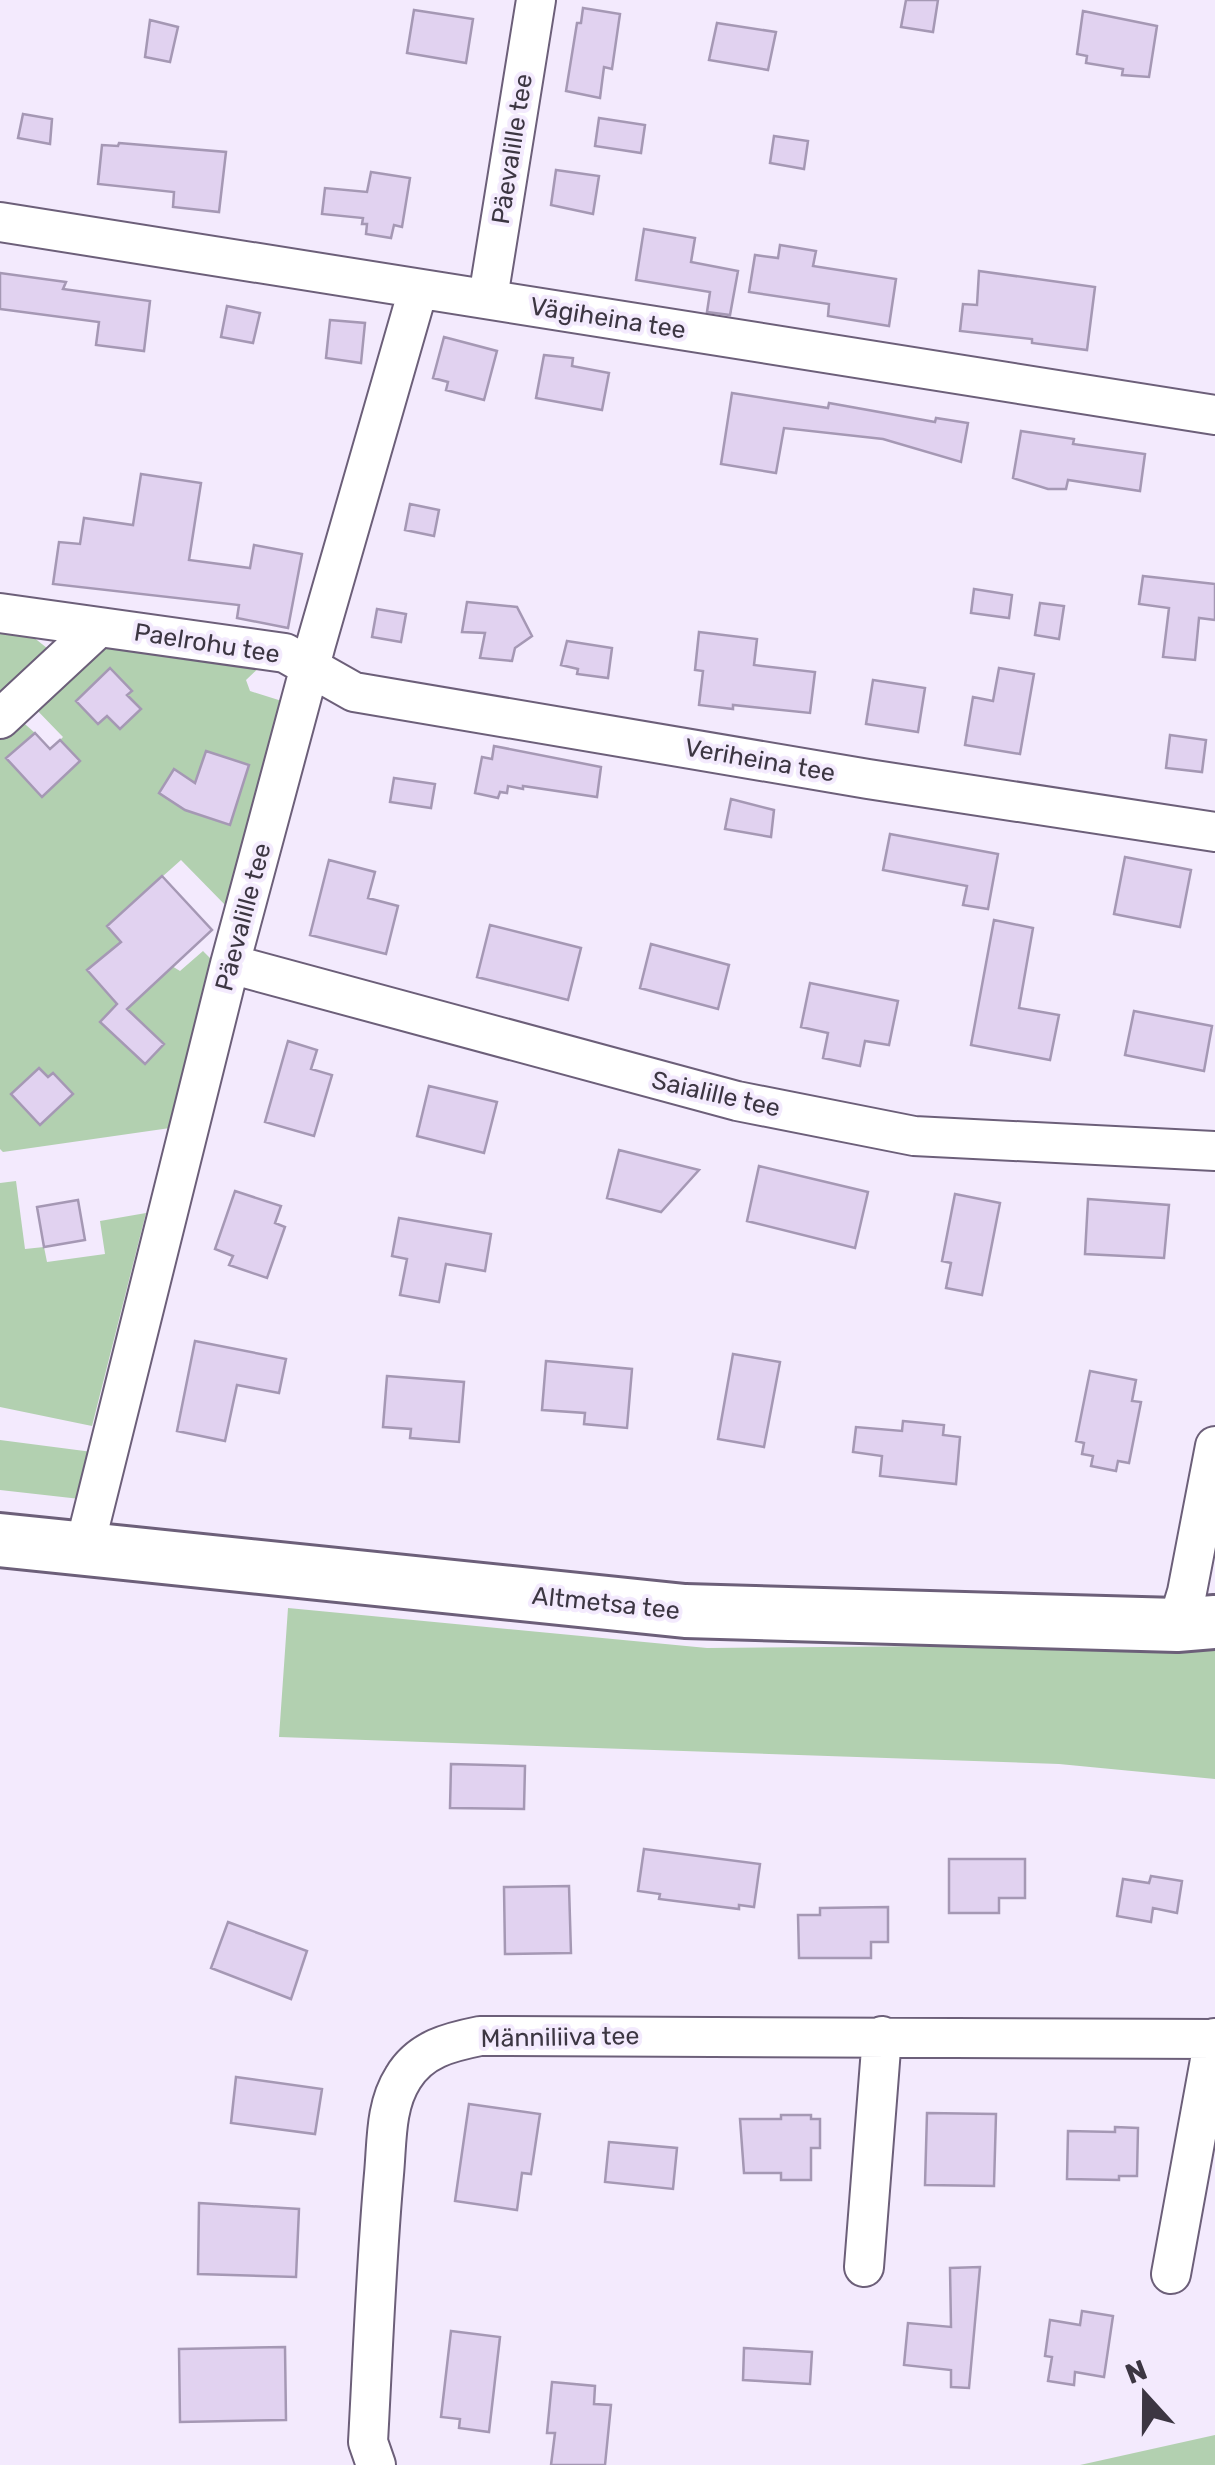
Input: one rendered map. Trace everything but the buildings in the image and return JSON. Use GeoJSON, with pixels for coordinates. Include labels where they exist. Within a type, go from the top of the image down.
{"type":"FeatureCollection","features":[{"type":"Feature","properties":{"kind":"street","name":"Päevalille tee"},"geometry":{"type":"LineString","coordinates":[[488,298],[536,0]]}},
{"type":"Feature","properties":{"kind":"street","name":"Vägiheina tee"},"geometry":{"type":"LineString","coordinates":[[0,222],[1215,415]]}},
{"type":"Feature","properties":{"kind":"street","name":"Päevalille tee"},"geometry":{"type":"LineString","coordinates":[[84,1549],[230,964],[418,290]]}},
{"type":"Feature","properties":{"kind":"street","name":"Paelrohu tee"},"geometry":{"type":"LineString","coordinates":[[0,613],[285,652],[310,668]]}},
{"type":"Feature","properties":{"kind":"street","name":"Paelrohu tee"},"geometry":{"type":"LineString","coordinates":[[0,719],[100,627]]}},
{"type":"Feature","properties":{"kind":"street","name":"Veriheina tee"},"geometry":{"type":"LineString","coordinates":[[310,668],[354,692],[868,779],[1215,832]]}},
{"type":"Feature","properties":{"kind":"street","name":"Saialille tee"},"geometry":{"type":"LineString","coordinates":[[230,964],[737,1101],[914,1136],[1215,1152]]}},
{"type":"Feature","properties":{"kind":"street"},"geometry":{"type":"LineString","coordinates":[[1196,1624],[1187,1592],[1215,1446]]}},
{"type":"Feature","properties":{"kind":"street","name":"Altmetsa tee"},"geometry":{"type":"LineString","coordinates":[[0,1540],[685,1611],[1196,1624]]}},
{"type":"Feature","properties":{"kind":"street","name":"Männiliiva tee"},"geometry":{"type":"LineString","coordinates":[[376,2465],[368,2442],[391,2104],[402,2078],[419,2057],[447,2043],[480,2036],[1215,2038],[1170,2274]]}},
{"type":"Feature","properties":{"kind":"street"},"geometry":{"type":"LineString","coordinates":[[864,2267],[882,2036]]}},
{"type":"Feature","properties":{"kind":"green space"},"geometry":{"type":"Polygon","coordinates":[[[0,631],[28,633],[47,648],[45,660],[0,703],[0,631]]]}},
{"type":"Feature","properties":{"kind":"green space"},"geometry":{"type":"Polygon","coordinates":[[[103,637],[264,663],[246,680],[250,691],[285,702],[230,910],[181,860],[107,926],[180,971],[203,951],[216,964],[170,1128],[3,1152],[0,733],[17,717],[35,733],[7,758],[42,797],[80,761],[31,704],[103,637]]]}},
{"type":"Feature","properties":{"kind":"green space"},"geometry":{"type":"Polygon","coordinates":[[[16,1181],[25,1249],[44,1247],[47,1262],[105,1254],[100,1221],[146,1213],[92,1426],[0,1407],[0,1183],[16,1181]]]}},
{"type":"Feature","properties":{"kind":"green space"},"geometry":{"type":"Polygon","coordinates":[[[0,1440],[100,1453],[89,1500],[0,1490],[0,1440]]]}},
{"type":"Feature","properties":{"kind":"green space"},"geometry":{"type":"Polygon","coordinates":[[[288,1608],[707,1648],[1215,1644],[1215,1779],[1059,1764],[279,1737],[288,1608]]]}},
{"type":"Feature","properties":{"kind":"green space"},"geometry":{"type":"Polygon","coordinates":[[[1215,2435],[1215,2465],[1080,2465],[1215,2435]]]}}]}
